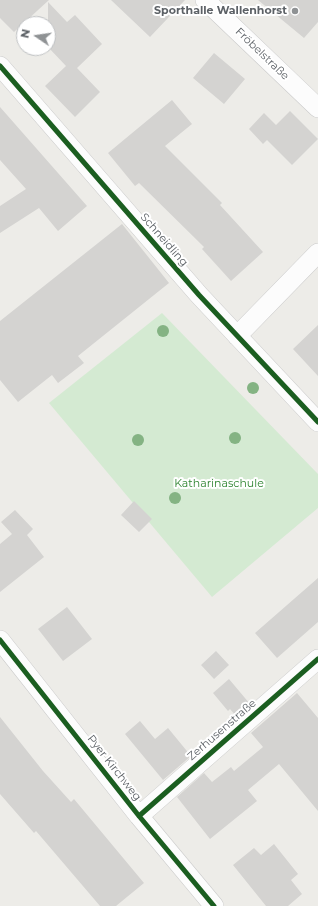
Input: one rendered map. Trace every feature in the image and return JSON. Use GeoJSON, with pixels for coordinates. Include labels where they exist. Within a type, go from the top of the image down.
{"type":"FeatureCollection","features":[{"type":"Feature","properties":{"kind":"street","name":"Fröbelstraße"},"geometry":{"type":"LineString","coordinates":[[205,0],[318,108]]}},
{"type":"Feature","properties":{"kind":"street","name":"Schneidling"},"geometry":{"type":"LineString","coordinates":[[0,66],[199,294],[318,422]]}},
{"type":"Feature","properties":{"kind":"street"},"geometry":{"type":"LineString","coordinates":[[237,336],[318,253]]}},
{"type":"Feature","properties":{"kind":"street","name":"Pyer Kirchweg"},"geometry":{"type":"LineString","coordinates":[[0,640],[138,816],[214,906]]}},
{"type":"Feature","properties":{"kind":"street","name":"Zerhusenstraße"},"geometry":{"type":"LineString","coordinates":[[138,816],[318,660]]}},
{"type":"Feature","properties":{"kind":"green space","name":"Katharinaschule"},"geometry":{"type":"Polygon","coordinates":[[[162,313],[318,474],[318,508],[212,597],[49,403],[162,313]]]}},
{"type":"Feature","properties":{"kind":"building"},"geometry":{"type":"Polygon","coordinates":[[[0,0],[49,0],[32,16],[16,16],[16,30],[14,32],[0,18],[0,0]]]}},
{"type":"Feature","properties":{"kind":"building"},"geometry":{"type":"Polygon","coordinates":[[[111,0],[185,0],[150,37],[111,0]]]}},
{"type":"Feature","properties":{"kind":"building","name":"Sporthalle Wallenhorst"},"geometry":{"type":"Polygon","coordinates":[[[258,0],[318,0],[318,22],[304,38],[258,0]]]}},
{"type":"Feature","properties":{"kind":"building"},"geometry":{"type":"Polygon","coordinates":[[[48,2],[67,22],[75,15],[102,44],[77,68],[100,92],[75,117],[45,86],[66,66],[56,55],[56,16],[48,16],[48,2]]]}},
{"type":"Feature","properties":{"kind":"building"},"geometry":{"type":"Polygon","coordinates":[[[214,53],[245,79],[224,104],[193,78],[214,53]]]}},
{"type":"Feature","properties":{"kind":"building"},"geometry":{"type":"Polygon","coordinates":[[[172,100],[192,124],[165,146],[222,203],[220,205],[263,252],[231,281],[202,249],[204,247],[139,183],[135,186],[108,153],[172,100]]]}},
{"type":"Feature","properties":{"kind":"building"},"geometry":{"type":"Polygon","coordinates":[[[0,107],[87,206],[58,231],[39,208],[0,233],[0,206],[26,189],[0,160],[0,107]]]}},
{"type":"Feature","properties":{"kind":"building"},"geometry":{"type":"Polygon","coordinates":[[[290,111],[318,139],[292,165],[267,140],[263,144],[249,129],[264,113],[276,125],[290,111]]]}},
{"type":"Feature","properties":{"kind":"building"},"geometry":{"type":"Polygon","coordinates":[[[122,224],[169,283],[78,356],[84,363],[58,383],[52,375],[18,402],[0,380],[0,321],[122,224]]]}},
{"type":"Feature","properties":{"kind":"building"},"geometry":{"type":"Polygon","coordinates":[[[318,325],[318,376],[293,349],[318,325]]]}},
{"type":"Feature","properties":{"kind":"building"},"geometry":{"type":"Polygon","coordinates":[[[134,501],[152,519],[139,532],[121,515],[134,501]]]}},
{"type":"Feature","properties":{"kind":"building"},"geometry":{"type":"Polygon","coordinates":[[[15,510],[33,529],[27,535],[44,557],[0,592],[0,544],[12,534],[1,522],[15,510]]]}},
{"type":"Feature","properties":{"kind":"building"},"geometry":{"type":"Polygon","coordinates":[[[318,578],[318,622],[277,658],[255,633],[318,578]]]}},
{"type":"Feature","properties":{"kind":"building"},"geometry":{"type":"Polygon","coordinates":[[[67,607],[92,639],[63,661],[38,629],[67,607]]]}},
{"type":"Feature","properties":{"kind":"building"},"geometry":{"type":"Polygon","coordinates":[[[216,651],[229,665],[214,679],[201,665],[216,651]]]}},
{"type":"Feature","properties":{"kind":"building"},"geometry":{"type":"Polygon","coordinates":[[[229,679],[250,704],[236,716],[230,709],[228,711],[213,693],[229,679]]]}},
{"type":"Feature","properties":{"kind":"building"},"geometry":{"type":"Polygon","coordinates":[[[297,693],[318,718],[318,811],[279,764],[248,790],[257,801],[210,839],[177,797],[204,773],[212,782],[231,767],[234,771],[263,747],[251,733],[297,693]]]}},
{"type":"Feature","properties":{"kind":"building"},"geometry":{"type":"Polygon","coordinates":[[[0,717],[43,771],[71,802],[74,799],[144,883],[116,906],[100,906],[36,831],[34,833],[0,794],[0,717]]]}},
{"type":"Feature","properties":{"kind":"building"},"geometry":{"type":"Polygon","coordinates":[[[140,721],[155,739],[168,728],[191,756],[163,780],[125,734],[140,721]]]}},
{"type":"Feature","properties":{"kind":"building"},"geometry":{"type":"Polygon","coordinates":[[[274,844],[298,874],[291,880],[302,894],[288,906],[266,906],[233,865],[254,848],[261,855],[274,844]]]}},
{"type":"Feature","properties":{"kind":"cycle path"},"geometry":{"type":"LineString","coordinates":[[0,66],[199,295],[318,422]]}},
{"type":"Feature","properties":{"kind":"cycle path"},"geometry":{"type":"LineString","coordinates":[[0,640],[139,816],[214,906]]}},
{"type":"Feature","properties":{"kind":"cycle path"},"geometry":{"type":"LineString","coordinates":[[139,816],[318,659]]}},
{"type":"Feature","properties":{"kind":"place","name":"Sporthalle Wallenhorst"},"geometry":{"type":"Point","coordinates":[295,11]}}]}
